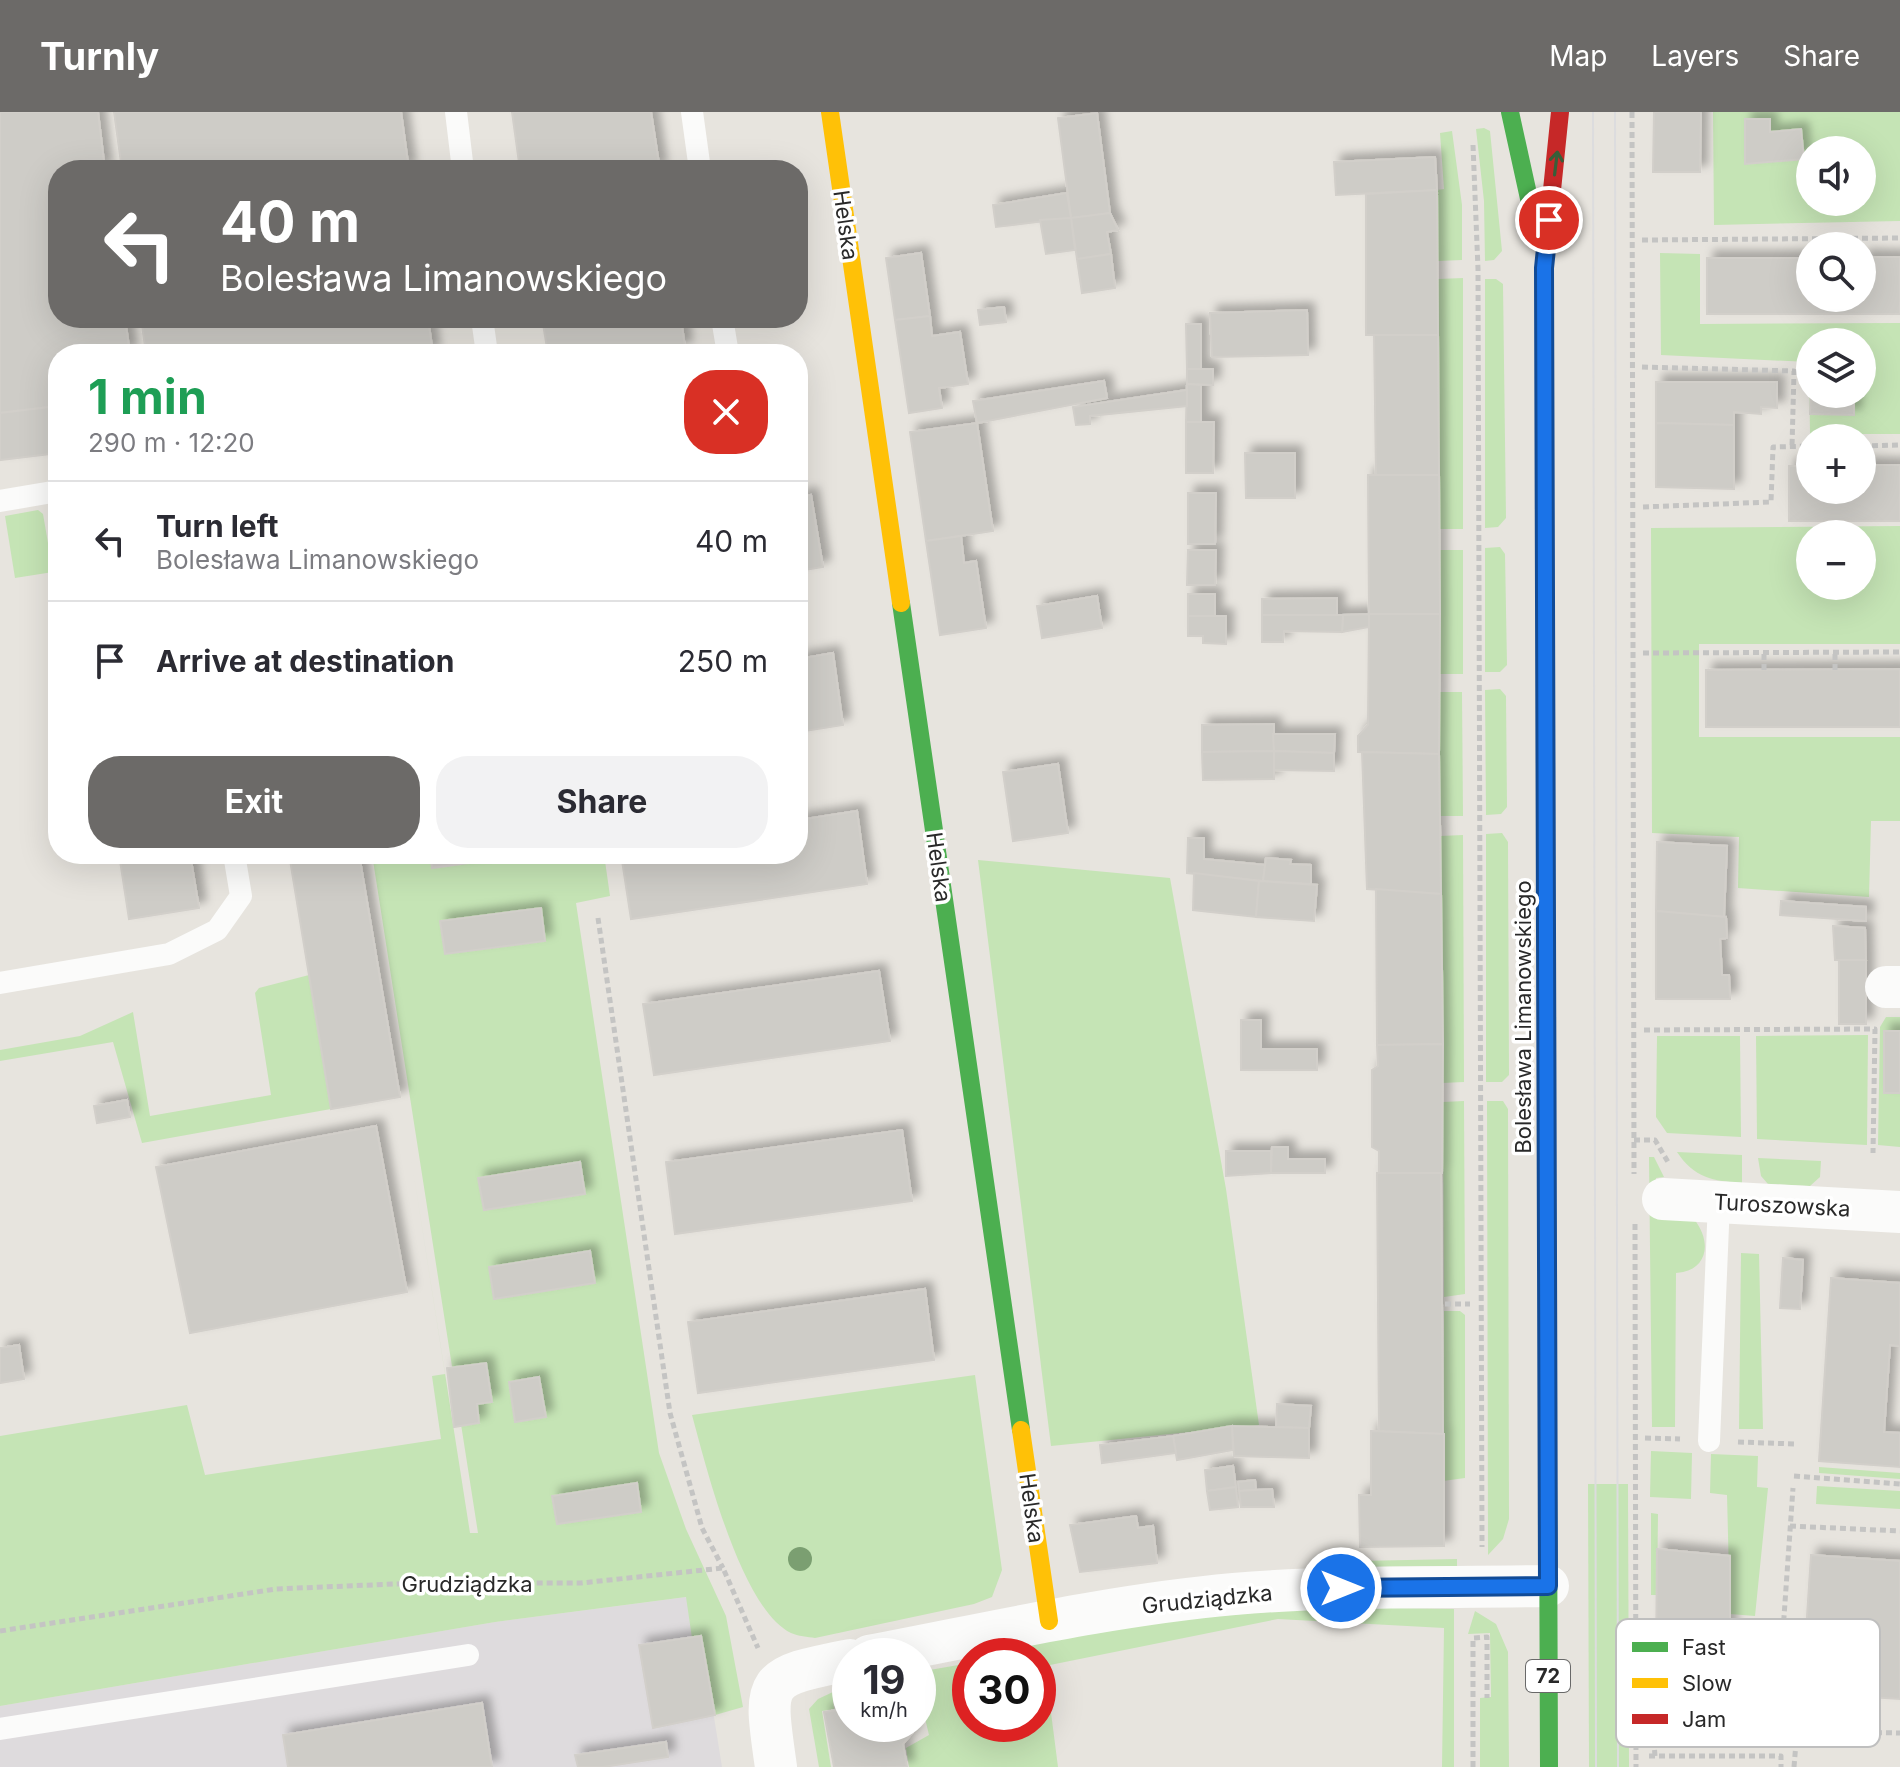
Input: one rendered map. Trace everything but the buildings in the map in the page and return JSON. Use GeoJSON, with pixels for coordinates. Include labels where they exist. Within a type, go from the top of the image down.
{"type":"FeatureCollection","features":[{"type":"Feature","properties":{"kind":"main road","name":"Helska"},"geometry":{"type":"LineString","coordinates":[[830,112],[1049,1621]]}},
{"type":"Feature","properties":{"kind":"main road","name":"Bolesława Limanowskiego"},"geometry":{"type":"LineString","coordinates":[[1510,112],[1544,268]]}},
{"type":"Feature","properties":{"kind":"main road","name":"Bolesława Limanowskiego"},"geometry":{"type":"LineString","coordinates":[[1549,1767],[1544,268],[1560,112]]}},
{"type":"Feature","properties":{"kind":"street","name":"Turoszowska"},"geometry":{"type":"LineString","coordinates":[[1644,1201],[1900,1212]]}},
{"type":"Feature","properties":{"kind":"street","name":"Grudziądzka"},"geometry":{"type":"LineString","coordinates":[[936,1643],[1049,1621],[1232,1594],[1341,1588],[1548,1586]]}},
{"type":"Feature","properties":{"kind":"street"},"geometry":{"type":"LineString","coordinates":[[776,1767],[769,1720],[774,1687],[791,1671],[832,1663]]}},
{"type":"Feature","properties":{"kind":"lane"},"geometry":{"type":"LineString","coordinates":[[456,112],[462,160]]}},
{"type":"Feature","properties":{"kind":"lane"},"geometry":{"type":"LineString","coordinates":[[692,112],[699,160]]}},
{"type":"Feature","properties":{"kind":"lane"},"geometry":{"type":"LineString","coordinates":[[0,501],[48,493]]}},
{"type":"Feature","properties":{"kind":"lane"},"geometry":{"type":"LineString","coordinates":[[0,983],[169,954],[217,930],[241,896],[236,864]]}},
{"type":"Feature","properties":{"kind":"lane"},"geometry":{"type":"LineString","coordinates":[[1709,1441],[1719,1202]]}},
{"type":"Feature","properties":{"kind":"lane"},"geometry":{"type":"LineString","coordinates":[[0,1729],[468,1655]]}},
{"type":"Feature","properties":{"kind":"path"},"geometry":{"type":"LineString","coordinates":[[1632,112],[1644,1201],[1638,1619]]}},
{"type":"Feature","properties":{"kind":"path"},"geometry":{"type":"LineString","coordinates":[[1471,129],[1478,256],[1482,1587]]}},
{"type":"Feature","properties":{"kind":"path"},"geometry":{"type":"LineString","coordinates":[[1642,240],[1900,238]]}},
{"type":"Feature","properties":{"kind":"path"},"geometry":{"type":"LineString","coordinates":[[1642,367],[1794,371],[1792,447]]}},
{"type":"Feature","properties":{"kind":"path"},"geometry":{"type":"LineString","coordinates":[[1876,446],[1900,445]]}},
{"type":"Feature","properties":{"kind":"path"},"geometry":{"type":"LineString","coordinates":[[1643,507],[1771,502],[1773,447],[1796,447]]}},
{"type":"Feature","properties":{"kind":"path"},"geometry":{"type":"LineString","coordinates":[[1643,653],[1900,652]]}},
{"type":"Feature","properties":{"kind":"path"},"geometry":{"type":"LineString","coordinates":[[1764,653],[1764,670]]}},
{"type":"Feature","properties":{"kind":"path"},"geometry":{"type":"LineString","coordinates":[[1835,654],[1835,670]]}},
{"type":"Feature","properties":{"kind":"path"},"geometry":{"type":"LineString","coordinates":[[598,918],[670,1413],[702,1528],[723,1568],[774,1687]]}},
{"type":"Feature","properties":{"kind":"path"},"geometry":{"type":"LineString","coordinates":[[1644,1030],[1875,1029],[1873,1153]]}},
{"type":"Feature","properties":{"kind":"path"},"geometry":{"type":"LineString","coordinates":[[1445,1304],[1470,1304]]}},
{"type":"Feature","properties":{"kind":"path"},"geometry":{"type":"LineString","coordinates":[[1738,1442],[1796,1444]]}},
{"type":"Feature","properties":{"kind":"path"},"geometry":{"type":"LineString","coordinates":[[1794,1476],[1900,1484]]}},
{"type":"Feature","properties":{"kind":"path"},"geometry":{"type":"LineString","coordinates":[[1784,1619],[1793,1488]]}},
{"type":"Feature","properties":{"kind":"path"},"geometry":{"type":"LineString","coordinates":[[1790,1526],[1900,1531]]}},
{"type":"Feature","properties":{"kind":"path","name":"Grudziądzka"},"geometry":{"type":"LineString","coordinates":[[0,1631],[276,1589],[418,1583],[581,1583],[723,1568]]}},
{"type":"Feature","properties":{"kind":"path"},"geometry":{"type":"LineString","coordinates":[[1473,1767],[1473,1638],[1487,1637],[1487,1698]]}},
{"type":"Feature","properties":{"kind":"path"},"geometry":{"type":"LineString","coordinates":[[1880,1733],[1900,1733]]}},
{"type":"Feature","properties":{"kind":"path"},"geometry":{"type":"LineString","coordinates":[[1636,1747],[1636,1767]]}},
{"type":"Feature","properties":{"kind":"path"},"geometry":{"type":"LineString","coordinates":[[1653,1747],[1652,1756],[1781,1756],[1781,1767]]}},
{"type":"Feature","properties":{"kind":"path"},"geometry":{"type":"LineString","coordinates":[[1794,1767],[1796,1747]]}},
{"type":"Feature","properties":{"kind":"shaded area"},"geometry":{"type":"Polygon","coordinates":[[[687,1597],[701,1636],[722,1767],[0,1767],[0,1706],[495,1622],[687,1597]]]}},
{"type":"Feature","properties":{"kind":"green space"},"geometry":{"type":"Polygon","coordinates":[[[1713,112],[1900,112],[1900,221],[1714,225],[1713,112]]]}},
{"type":"Feature","properties":{"kind":"green space"},"geometry":{"type":"Polygon","coordinates":[[[1476,129],[1490,131],[1502,251],[1494,260],[1485,261],[1484,201],[1476,129]]]}},
{"type":"Feature","properties":{"kind":"green space"},"geometry":{"type":"Polygon","coordinates":[[[1452,131],[1462,205],[1462,260],[1438,261],[1437,190],[1444,189],[1440,133],[1452,131]]]}},
{"type":"Feature","properties":{"kind":"green space"},"geometry":{"type":"Polygon","coordinates":[[[1660,253],[1700,254],[1700,324],[1900,323],[1900,434],[1876,434],[1876,424],[1810,424],[1810,408],[1876,408],[1876,328],[1796,328],[1796,361],[1661,355],[1660,253]]]}},
{"type":"Feature","properties":{"kind":"green space"},"geometry":{"type":"Polygon","coordinates":[[[1463,278],[1463,529],[1439,529],[1438,279],[1463,278]]]}},
{"type":"Feature","properties":{"kind":"green space"},"geometry":{"type":"Polygon","coordinates":[[[1485,279],[1496,279],[1503,284],[1506,518],[1498,527],[1485,528],[1485,279]]]}},
{"type":"Feature","properties":{"kind":"green space"},"geometry":{"type":"Polygon","coordinates":[[[38,510],[43,514],[48,543],[48,573],[15,578],[5,516],[38,510]]]}},
{"type":"Feature","properties":{"kind":"green space"},"geometry":{"type":"Polygon","coordinates":[[[1876,526],[1900,526],[1900,644],[1699,644],[1699,737],[1900,737],[1900,821],[1871,821],[1869,897],[1738,888],[1739,837],[1652,833],[1651,528],[1796,527],[1796,600],[1876,600],[1876,526]]]}},
{"type":"Feature","properties":{"kind":"green space"},"geometry":{"type":"Polygon","coordinates":[[[1500,547],[1505,554],[1507,665],[1500,672],[1485,672],[1485,548],[1500,547]]]}},
{"type":"Feature","properties":{"kind":"green space"},"geometry":{"type":"Polygon","coordinates":[[[1439,550],[1463,550],[1463,674],[1439,674],[1439,550]]]}},
{"type":"Feature","properties":{"kind":"green space"},"geometry":{"type":"Polygon","coordinates":[[[1500,689],[1506,696],[1507,807],[1501,814],[1486,815],[1485,690],[1500,689]]]}},
{"type":"Feature","properties":{"kind":"green space"},"geometry":{"type":"Polygon","coordinates":[[[1439,692],[1462,692],[1463,816],[1440,816],[1439,692]]]}},
{"type":"Feature","properties":{"kind":"green space"},"geometry":{"type":"Polygon","coordinates":[[[1502,833],[1508,842],[1509,1075],[1502,1082],[1486,1082],[1486,834],[1502,833]]]}},
{"type":"Feature","properties":{"kind":"green space"},"geometry":{"type":"Polygon","coordinates":[[[1463,835],[1464,1082],[1442,1083],[1440,836],[1463,835]]]}},
{"type":"Feature","properties":{"kind":"green space"},"geometry":{"type":"Polygon","coordinates":[[[978,860],[1170,878],[1226,1189],[1259,1425],[1051,1446],[978,860]]]}},
{"type":"Feature","properties":{"kind":"green space"},"geometry":{"type":"Polygon","coordinates":[[[374,864],[605,864],[610,896],[576,903],[659,1453],[686,1529],[726,1616],[743,1707],[715,1715],[701,1637],[692,1638],[686,1597],[495,1622],[0,1706],[0,1436],[187,1405],[205,1475],[441,1439],[432,1376],[445,1374],[410,1150],[470,1533],[478,1533],[374,864]]]}},
{"type":"Feature","properties":{"kind":"green space"},"geometry":{"type":"Polygon","coordinates":[[[309,975],[331,1109],[142,1143],[113,1042],[0,1061],[0,1050],[80,1036],[133,1012],[150,1116],[271,1095],[255,993],[259,988],[309,975]]]}},
{"type":"Feature","properties":{"kind":"green space"},"geometry":{"type":"Polygon","coordinates":[[[1886,1017],[1900,1017],[1900,1031],[1884,1031],[1884,1092],[1900,1093],[1900,1147],[1878,1145],[1880,1027],[1886,1017]]]}},
{"type":"Feature","properties":{"kind":"green space"},"geometry":{"type":"Polygon","coordinates":[[[1868,1035],[1867,1145],[1757,1139],[1756,1036],[1868,1035]]]}},
{"type":"Feature","properties":{"kind":"green space"},"geometry":{"type":"Polygon","coordinates":[[[1657,1036],[1740,1036],[1741,1137],[1667,1133],[1656,1117],[1657,1036]]]}},
{"type":"Feature","properties":{"kind":"green space"},"geometry":{"type":"Polygon","coordinates":[[[1464,1101],[1465,1294],[1444,1297],[1443,1102],[1464,1101]]]}},
{"type":"Feature","properties":{"kind":"green space"},"geometry":{"type":"Polygon","coordinates":[[[1487,1101],[1503,1101],[1508,1109],[1509,1519],[1503,1539],[1488,1555],[1487,1101]]]}},
{"type":"Feature","properties":{"kind":"green space"},"geometry":{"type":"Polygon","coordinates":[[[1677,1152],[1742,1155],[1742,1183],[1697,1173],[1677,1152]]]}},
{"type":"Feature","properties":{"kind":"green space"},"geometry":{"type":"Polygon","coordinates":[[[1649,1157],[1654,1157],[1664,1177],[1656,1178],[1656,1213],[1694,1219],[1704,1237],[1705,1246],[1704,1254],[1695,1267],[1676,1273],[1675,1427],[1652,1427],[1649,1157]]]}},
{"type":"Feature","properties":{"kind":"green space"},"geometry":{"type":"Polygon","coordinates":[[[1758,1158],[1821,1161],[1820,1177],[1810,1186],[1768,1184],[1761,1176],[1758,1158]]]}},
{"type":"Feature","properties":{"kind":"green space"},"geometry":{"type":"Polygon","coordinates":[[[1741,1253],[1759,1254],[1763,1429],[1739,1429],[1741,1253]]]}},
{"type":"Feature","properties":{"kind":"green space"},"geometry":{"type":"Polygon","coordinates":[[[1444,1311],[1460,1311],[1465,1315],[1465,1478],[1443,1481],[1444,1311]]]}},
{"type":"Feature","properties":{"kind":"green space"},"geometry":{"type":"Polygon","coordinates":[[[975,1375],[1002,1570],[992,1597],[974,1604],[815,1638],[791,1633],[773,1619],[756,1596],[741,1567],[716,1500],[692,1415],[975,1375]]]}},
{"type":"Feature","properties":{"kind":"green space"},"geometry":{"type":"Polygon","coordinates":[[[1651,1451],[1692,1453],[1691,1499],[1650,1497],[1651,1451]]]}},
{"type":"Feature","properties":{"kind":"green space"},"geometry":{"type":"Polygon","coordinates":[[[1711,1454],[1758,1456],[1757,1487],[1768,1488],[1755,1616],[1730,1614],[1727,1495],[1710,1493],[1711,1454]]]}},
{"type":"Feature","properties":{"kind":"green space"},"geometry":{"type":"Polygon","coordinates":[[[1819,1467],[1900,1473],[1900,1479],[1819,1473],[1819,1467]]]}},
{"type":"Feature","properties":{"kind":"green space"},"geometry":{"type":"Polygon","coordinates":[[[1588,1484],[1628,1484],[1628,1619],[1616,1619],[1616,1747],[1629,1747],[1629,1767],[1589,1767],[1588,1484]]]}},
{"type":"Feature","properties":{"kind":"green space"},"geometry":{"type":"Polygon","coordinates":[[[1817,1486],[1900,1491],[1900,1509],[1816,1504],[1817,1486]]]}},
{"type":"Feature","properties":{"kind":"green space"},"geometry":{"type":"Polygon","coordinates":[[[1651,1513],[1658,1514],[1657,1595],[1651,1595],[1651,1513]]]}},
{"type":"Feature","properties":{"kind":"green space"},"geometry":{"type":"Polygon","coordinates":[[[1457,1559],[1457,1566],[1358,1567],[1358,1561],[1457,1559]]]}},
{"type":"Feature","properties":{"kind":"green space"},"geometry":{"type":"Polygon","coordinates":[[[1325,1607],[1454,1609],[1454,1767],[1442,1767],[1444,1628],[1278,1619],[1056,1664],[1056,1639],[1182,1619],[1325,1607]]]}},
{"type":"Feature","properties":{"kind":"green space"},"geometry":{"type":"Polygon","coordinates":[[[1475,1611],[1496,1624],[1508,1652],[1509,1767],[1480,1767],[1480,1698],[1491,1697],[1490,1633],[1468,1634],[1475,1611]]]}},
{"type":"Feature","properties":{"kind":"green space"},"geometry":{"type":"Polygon","coordinates":[[[952,1666],[952,1742],[1055,1742],[1058,1767],[909,1767],[906,1748],[917,1742],[936,1742],[936,1669],[952,1666]]]}},
{"type":"Feature","properties":{"kind":"green space"},"geometry":{"type":"Polygon","coordinates":[[[832,1692],[832,1709],[822,1711],[831,1767],[819,1767],[809,1709],[818,1699],[832,1692]]]}},
{"type":"Feature","properties":{"kind":"tram line"},"geometry":{"type":"LineString","coordinates":[[1593,112],[1596,1767]]}},
{"type":"Feature","properties":{"kind":"tram line"},"geometry":{"type":"LineString","coordinates":[[1615,112],[1618,1619]]}},
{"type":"Feature","properties":{"kind":"tram line"},"geometry":{"type":"LineString","coordinates":[[1618,1747],[1618,1767]]}},
{"type":"Feature","properties":{"kind":"traffic: fast"},"geometry":{"type":"LineString","coordinates":[[1510,112],[1537,235]]}},
{"type":"Feature","properties":{"kind":"traffic: fast"},"geometry":{"type":"LineString","coordinates":[[901,603],[1021,1430]]}},
{"type":"Feature","properties":{"kind":"traffic: fast"},"geometry":{"type":"LineString","coordinates":[[1547,1204],[1549,1767]]}},
{"type":"Feature","properties":{"kind":"traffic: slow"},"geometry":{"type":"LineString","coordinates":[[830,112],[901,603]]}},
{"type":"Feature","properties":{"kind":"traffic: slow"},"geometry":{"type":"LineString","coordinates":[[1545,556],[1547,1204]]}},
{"type":"Feature","properties":{"kind":"traffic: slow"},"geometry":{"type":"LineString","coordinates":[[1021,1430],[1049,1621]]}},
{"type":"Feature","properties":{"kind":"traffic: jam"},"geometry":{"type":"LineString","coordinates":[[1545,556],[1544,268],[1560,112]]}},
{"type":"Feature","properties":{"kind":"route"},"geometry":{"type":"LineString","coordinates":[[1341,1588],[1548,1586],[1544,268],[1549,220]]}}]}
